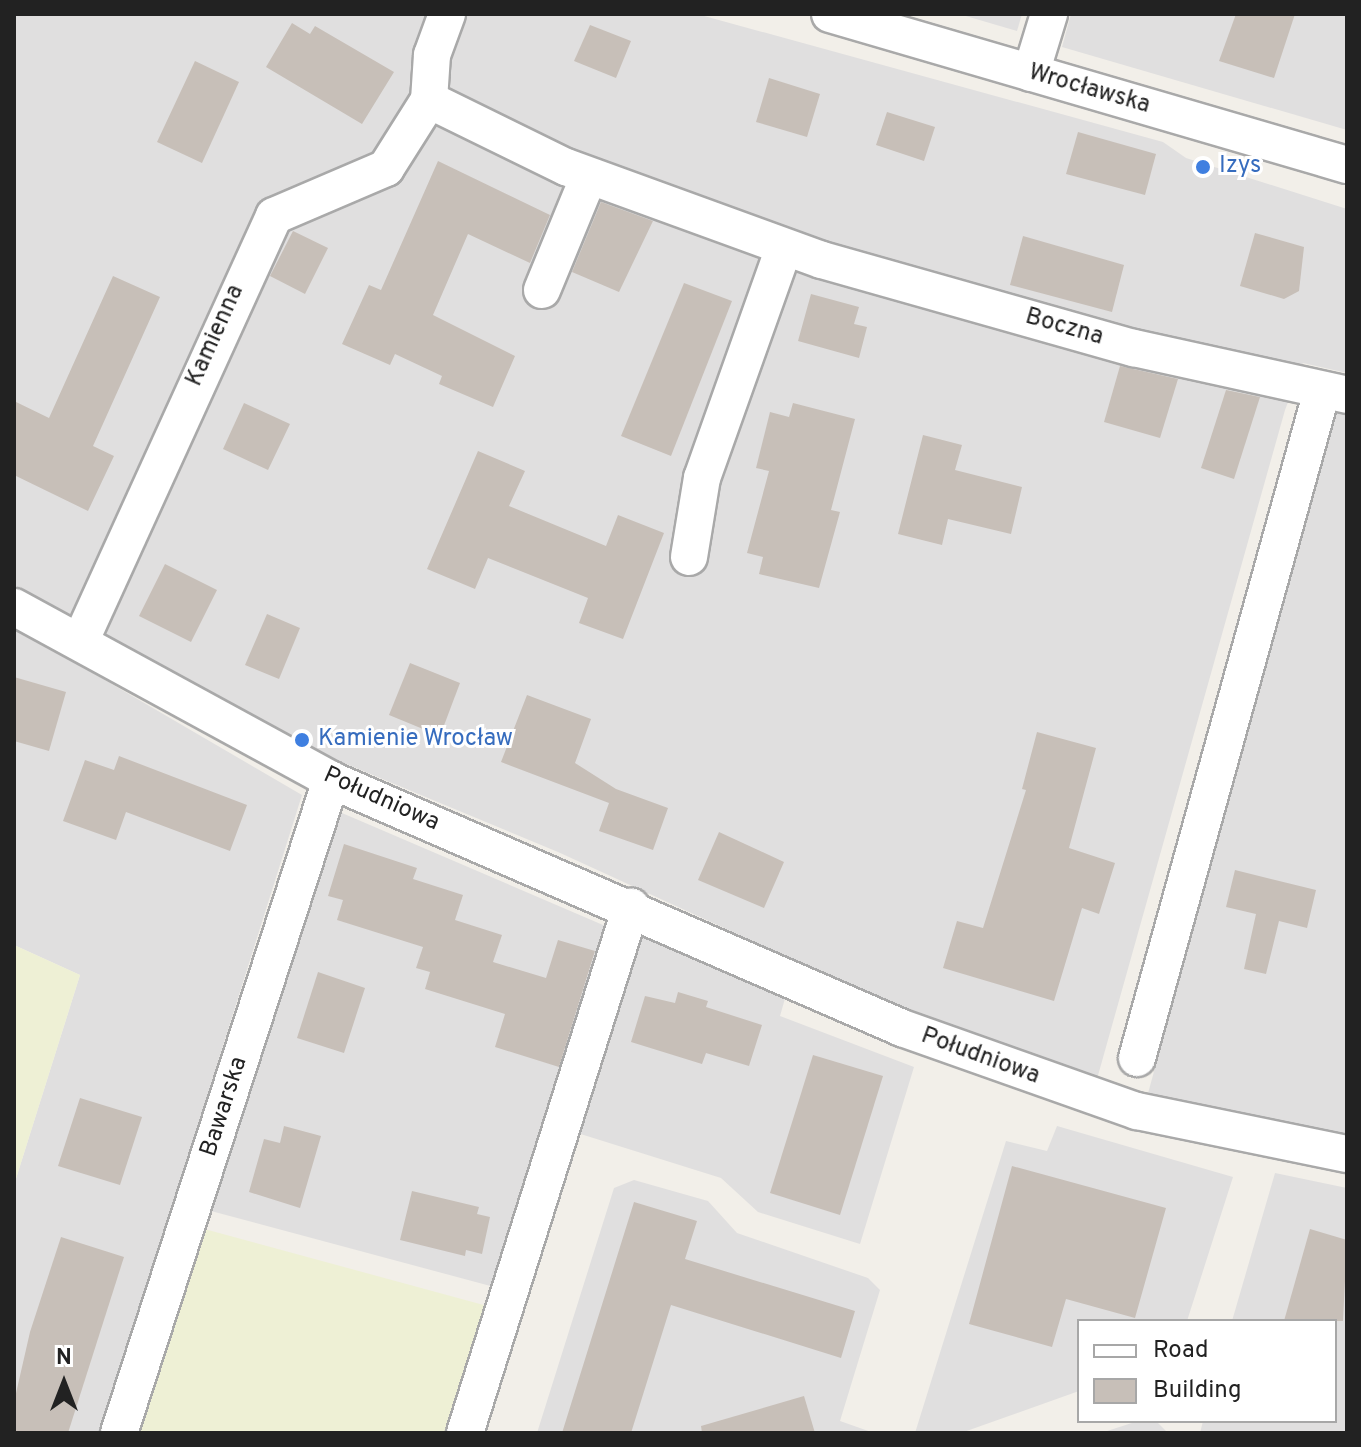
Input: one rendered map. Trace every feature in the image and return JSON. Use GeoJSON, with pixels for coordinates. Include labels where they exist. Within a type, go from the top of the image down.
{"type":"FeatureCollection","features":[{"type":"Feature","properties":{"kind":"street"},"geometry":{"type":"LineString","coordinates":[[429,100],[432,55],[447,14]]}},
{"type":"Feature","properties":{"kind":"street","name":"Wrocławska"},"geometry":{"type":"LineString","coordinates":[[830,14],[1347,165]]}},
{"type":"Feature","properties":{"kind":"street"},"geometry":{"type":"LineString","coordinates":[[1031,73],[1049,14]]}},
{"type":"Feature","properties":{"kind":"street","name":"Boczna"},"geometry":{"type":"LineString","coordinates":[[429,100],[589,176],[784,248],[1134,348],[1335,393]]}},
{"type":"Feature","properties":{"kind":"street","name":"Kamienna"},"geometry":{"type":"LineString","coordinates":[[80,642],[248,263],[274,216],[386,168],[429,100]]}},
{"type":"Feature","properties":{"kind":"street"},"geometry":{"type":"LineString","coordinates":[[542,290],[589,176]]}},
{"type":"Feature","properties":{"kind":"street"},"geometry":{"type":"LineString","coordinates":[[689,557],[702,478],[784,248]]}},
{"type":"Feature","properties":{"kind":"street"},"geometry":{"type":"LineString","coordinates":[[1137,1058],[1335,393]]}},
{"type":"Feature","properties":{"kind":"street","name":"Południowa"},"geometry":{"type":"LineString","coordinates":[[14,607],[331,780],[631,907],[902,1028],[1137,1111],[1347,1154]]}},
{"type":"Feature","properties":{"kind":"street","name":"Bawarska"},"geometry":{"type":"LineString","coordinates":[[119,1433],[331,780]]}},
{"type":"Feature","properties":{"kind":"street"},"geometry":{"type":"LineString","coordinates":[[465,1433],[631,907]]}},
{"type":"Feature","properties":{"kind":"shaded area"},"geometry":{"type":"Polygon","coordinates":[[[14,14],[697,14],[1163,142],[1186,158],[1347,209],[1347,373],[1303,363],[1285,410],[1097,1079],[903,1010],[558,852],[327,756],[14,592],[14,14]]]}},
{"type":"Feature","properties":{"kind":"shaded area"},"geometry":{"type":"Polygon","coordinates":[[[959,14],[1022,14],[1017,31],[959,14]]]}},
{"type":"Feature","properties":{"kind":"shaded area"},"geometry":{"type":"Polygon","coordinates":[[[1071,14],[1347,14],[1347,130],[1062,47],[1071,14]]]}},
{"type":"Feature","properties":{"kind":"shaded area"},"geometry":{"type":"Polygon","coordinates":[[[1337,408],[1347,409],[1347,1138],[1147,1097],[1337,408]]]}},
{"type":"Feature","properties":{"kind":"shaded area"},"geometry":{"type":"Polygon","coordinates":[[[14,627],[302,795],[101,1433],[14,1433],[14,1185],[80,975],[14,945],[14,627]]]}},
{"type":"Feature","properties":{"kind":"shaded area"},"geometry":{"type":"Polygon","coordinates":[[[335,810],[610,928],[498,1288],[211,1211],[335,810]]]}},
{"type":"Feature","properties":{"kind":"shaded area"},"geometry":{"type":"Polygon","coordinates":[[[636,925],[786,995],[780,1016],[914,1067],[860,1244],[758,1212],[721,1178],[571,1131],[636,925]]]}},
{"type":"Feature","properties":{"kind":"shaded area"},"geometry":{"type":"Polygon","coordinates":[[[1057,1126],[1233,1177],[1188,1319],[1077,1319],[1077,1392],[961,1433],[915,1433],[1006,1141],[1047,1151],[1057,1126]]]}},
{"type":"Feature","properties":{"kind":"shaded area"},"geometry":{"type":"Polygon","coordinates":[[[1275,1173],[1347,1188],[1347,1433],[1200,1433],[1202,1423],[1337,1423],[1337,1319],[1233,1319],[1275,1173]]]}},
{"type":"Feature","properties":{"kind":"shaded area"},"geometry":{"type":"Polygon","coordinates":[[[634,1180],[708,1201],[737,1233],[868,1278],[880,1290],[840,1421],[874,1433],[537,1433],[614,1188],[634,1180]]]}},
{"type":"Feature","properties":{"kind":"shaded area"},"geometry":{"type":"Polygon","coordinates":[[[1132,1423],[1158,1423],[1168,1433],[1101,1433],[1132,1423]]]}},
{"type":"Feature","properties":{"kind":"green space"},"geometry":{"type":"Polygon","coordinates":[[[14,945],[80,975],[14,1185],[14,945]]]}},
{"type":"Feature","properties":{"kind":"green space"},"geometry":{"type":"Polygon","coordinates":[[[197,1227],[491,1307],[453,1433],[131,1433],[197,1227]]]}},
{"type":"Feature","properties":{"kind":"building"},"geometry":{"type":"Polygon","coordinates":[[[1236,14],[1295,14],[1274,78],[1219,61],[1236,14]]]}},
{"type":"Feature","properties":{"kind":"building"},"geometry":{"type":"Polygon","coordinates":[[[292,23],[310,34],[315,26],[394,72],[362,124],[266,67],[292,23]]]}},
{"type":"Feature","properties":{"kind":"building"},"geometry":{"type":"Polygon","coordinates":[[[590,25],[631,41],[616,78],[574,61],[590,25]]]}},
{"type":"Feature","properties":{"kind":"building"},"geometry":{"type":"Polygon","coordinates":[[[195,61],[239,82],[202,163],[157,142],[195,61]]]}},
{"type":"Feature","properties":{"kind":"building"},"geometry":{"type":"Polygon","coordinates":[[[769,78],[820,94],[807,137],[756,122],[769,78]]]}},
{"type":"Feature","properties":{"kind":"building"},"geometry":{"type":"Polygon","coordinates":[[[887,112],[935,127],[924,161],[876,145],[887,112]]]}},
{"type":"Feature","properties":{"kind":"building"},"geometry":{"type":"Polygon","coordinates":[[[1078,132],[1156,154],[1145,195],[1066,174],[1078,132]]]}},
{"type":"Feature","properties":{"kind":"building"},"geometry":{"type":"Polygon","coordinates":[[[438,161],[550,215],[530,263],[468,234],[433,315],[515,356],[493,407],[439,384],[442,376],[395,354],[390,365],[342,344],[369,285],[381,290],[438,161]]]}},
{"type":"Feature","properties":{"kind":"building"},"geometry":{"type":"Polygon","coordinates":[[[601,202],[653,221],[619,292],[572,272],[601,202]]]}},
{"type":"Feature","properties":{"kind":"building"},"geometry":{"type":"Polygon","coordinates":[[[293,231],[328,248],[305,294],[270,276],[293,231]]]}},
{"type":"Feature","properties":{"kind":"building"},"geometry":{"type":"Polygon","coordinates":[[[1255,233],[1304,247],[1299,291],[1284,299],[1240,286],[1255,233]]]}},
{"type":"Feature","properties":{"kind":"building"},"geometry":{"type":"Polygon","coordinates":[[[1023,236],[1124,265],[1112,312],[1010,285],[1023,236]]]}},
{"type":"Feature","properties":{"kind":"building"},"geometry":{"type":"Polygon","coordinates":[[[113,276],[160,297],[93,446],[114,456],[88,511],[14,475],[14,401],[49,418],[113,276]]]}},
{"type":"Feature","properties":{"kind":"building"},"geometry":{"type":"Polygon","coordinates":[[[684,283],[732,301],[671,456],[621,436],[684,283]]]}},
{"type":"Feature","properties":{"kind":"building"},"geometry":{"type":"Polygon","coordinates":[[[811,294],[859,307],[854,324],[867,327],[859,358],[798,341],[811,294]]]}},
{"type":"Feature","properties":{"kind":"building"},"geometry":{"type":"Polygon","coordinates":[[[1120,366],[1178,379],[1160,438],[1104,422],[1120,366]]]}},
{"type":"Feature","properties":{"kind":"building"},"geometry":{"type":"Polygon","coordinates":[[[1226,390],[1260,397],[1234,479],[1201,468],[1226,390]]]}},
{"type":"Feature","properties":{"kind":"building"},"geometry":{"type":"Polygon","coordinates":[[[244,403],[290,424],[268,470],[223,449],[244,403]]]}},
{"type":"Feature","properties":{"kind":"building"},"geometry":{"type":"Polygon","coordinates":[[[793,403],[855,419],[831,510],[840,512],[819,588],[759,574],[763,557],[747,553],[769,471],[756,468],[770,412],[789,417],[793,403]]]}},
{"type":"Feature","properties":{"kind":"building"},"geometry":{"type":"Polygon","coordinates":[[[923,435],[962,445],[955,470],[1022,487],[1011,534],[948,519],[942,545],[898,534],[923,435]]]}},
{"type":"Feature","properties":{"kind":"building"},"geometry":{"type":"Polygon","coordinates":[[[478,451],[525,471],[509,506],[606,546],[618,515],[664,533],[623,639],[579,623],[588,598],[488,558],[475,589],[427,569],[478,451]]]}},
{"type":"Feature","properties":{"kind":"building"},"geometry":{"type":"Polygon","coordinates":[[[165,564],[217,590],[191,642],[139,616],[165,564]]]}},
{"type":"Feature","properties":{"kind":"building"},"geometry":{"type":"Polygon","coordinates":[[[267,614],[300,628],[279,679],[245,665],[267,614]]]}},
{"type":"Feature","properties":{"kind":"building"},"geometry":{"type":"Polygon","coordinates":[[[410,663],[460,683],[440,736],[389,715],[410,663]]]}},
{"type":"Feature","properties":{"kind":"building"},"geometry":{"type":"Polygon","coordinates":[[[14,677],[66,692],[49,751],[14,741],[14,677]]]}},
{"type":"Feature","properties":{"kind":"building"},"geometry":{"type":"Polygon","coordinates":[[[527,695],[591,719],[575,763],[616,789],[668,808],[653,850],[599,831],[609,803],[501,762],[527,695]]]}},
{"type":"Feature","properties":{"kind":"building"},"geometry":{"type":"Polygon","coordinates":[[[1037,732],[1096,748],[1069,848],[1115,863],[1099,914],[1082,908],[1054,1001],[943,968],[957,921],[983,928],[1026,790],[1022,789],[1037,732]]]}},
{"type":"Feature","properties":{"kind":"building"},"geometry":{"type":"Polygon","coordinates":[[[119,756],[247,805],[230,851],[126,812],[116,840],[63,821],[85,760],[114,770],[119,756]]]}},
{"type":"Feature","properties":{"kind":"building"},"geometry":{"type":"Polygon","coordinates":[[[719,832],[784,862],[764,908],[698,880],[719,832]]]}},
{"type":"Feature","properties":{"kind":"building"},"geometry":{"type":"Polygon","coordinates":[[[344,844],[417,868],[413,879],[463,895],[455,920],[502,935],[493,962],[546,978],[558,940],[595,951],[559,1067],[495,1047],[505,1014],[425,989],[430,972],[416,968],[423,947],[337,920],[343,900],[328,896],[344,844]]]}},
{"type":"Feature","properties":{"kind":"building"},"geometry":{"type":"Polygon","coordinates":[[[1235,870],[1316,890],[1307,928],[1279,921],[1266,974],[1244,969],[1256,914],[1226,907],[1235,870]]]}},
{"type":"Feature","properties":{"kind":"building"},"geometry":{"type":"Polygon","coordinates":[[[318,972],[365,988],[344,1053],[297,1038],[318,972]]]}},
{"type":"Feature","properties":{"kind":"building"},"geometry":{"type":"Polygon","coordinates":[[[678,992],[708,1001],[706,1007],[762,1025],[749,1066],[706,1053],[702,1064],[631,1042],[645,996],[675,1003],[678,992]]]}},
{"type":"Feature","properties":{"kind":"building"},"geometry":{"type":"Polygon","coordinates":[[[813,1055],[883,1076],[840,1215],[770,1193],[813,1055]]]}},
{"type":"Feature","properties":{"kind":"building"},"geometry":{"type":"Polygon","coordinates":[[[80,1098],[142,1117],[120,1185],[58,1166],[80,1098]]]}},
{"type":"Feature","properties":{"kind":"building"},"geometry":{"type":"Polygon","coordinates":[[[284,1126],[321,1136],[300,1208],[249,1192],[264,1139],[280,1143],[284,1126]]]}},
{"type":"Feature","properties":{"kind":"building"},"geometry":{"type":"Polygon","coordinates":[[[1012,1166],[1166,1208],[1135,1318],[1066,1299],[1052,1347],[969,1324],[1012,1166]]]}},
{"type":"Feature","properties":{"kind":"building"},"geometry":{"type":"Polygon","coordinates":[[[412,1191],[479,1207],[477,1214],[490,1217],[482,1254],[466,1250],[465,1256],[400,1240],[412,1191]]]}},
{"type":"Feature","properties":{"kind":"building"},"geometry":{"type":"Polygon","coordinates":[[[634,1202],[697,1221],[685,1259],[855,1311],[841,1358],[671,1305],[631,1433],[562,1433],[634,1202]]]}},
{"type":"Feature","properties":{"kind":"building"},"geometry":{"type":"Polygon","coordinates":[[[1310,1229],[1347,1240],[1343,1321],[1285,1319],[1310,1229]]]}},
{"type":"Feature","properties":{"kind":"building"},"geometry":{"type":"Polygon","coordinates":[[[61,1237],[124,1257],[68,1433],[14,1433],[14,1402],[30,1332],[61,1237]]]}},
{"type":"Feature","properties":{"kind":"building"},"geometry":{"type":"Polygon","coordinates":[[[804,1396],[815,1433],[702,1433],[701,1426],[804,1396]]]}},
{"type":"Feature","properties":{"kind":"place","name":"Izys"},"geometry":{"type":"Point","coordinates":[1203,167]}},
{"type":"Feature","properties":{"kind":"place","name":"Kamienie Wrocław"},"geometry":{"type":"Point","coordinates":[302,740]}}]}
